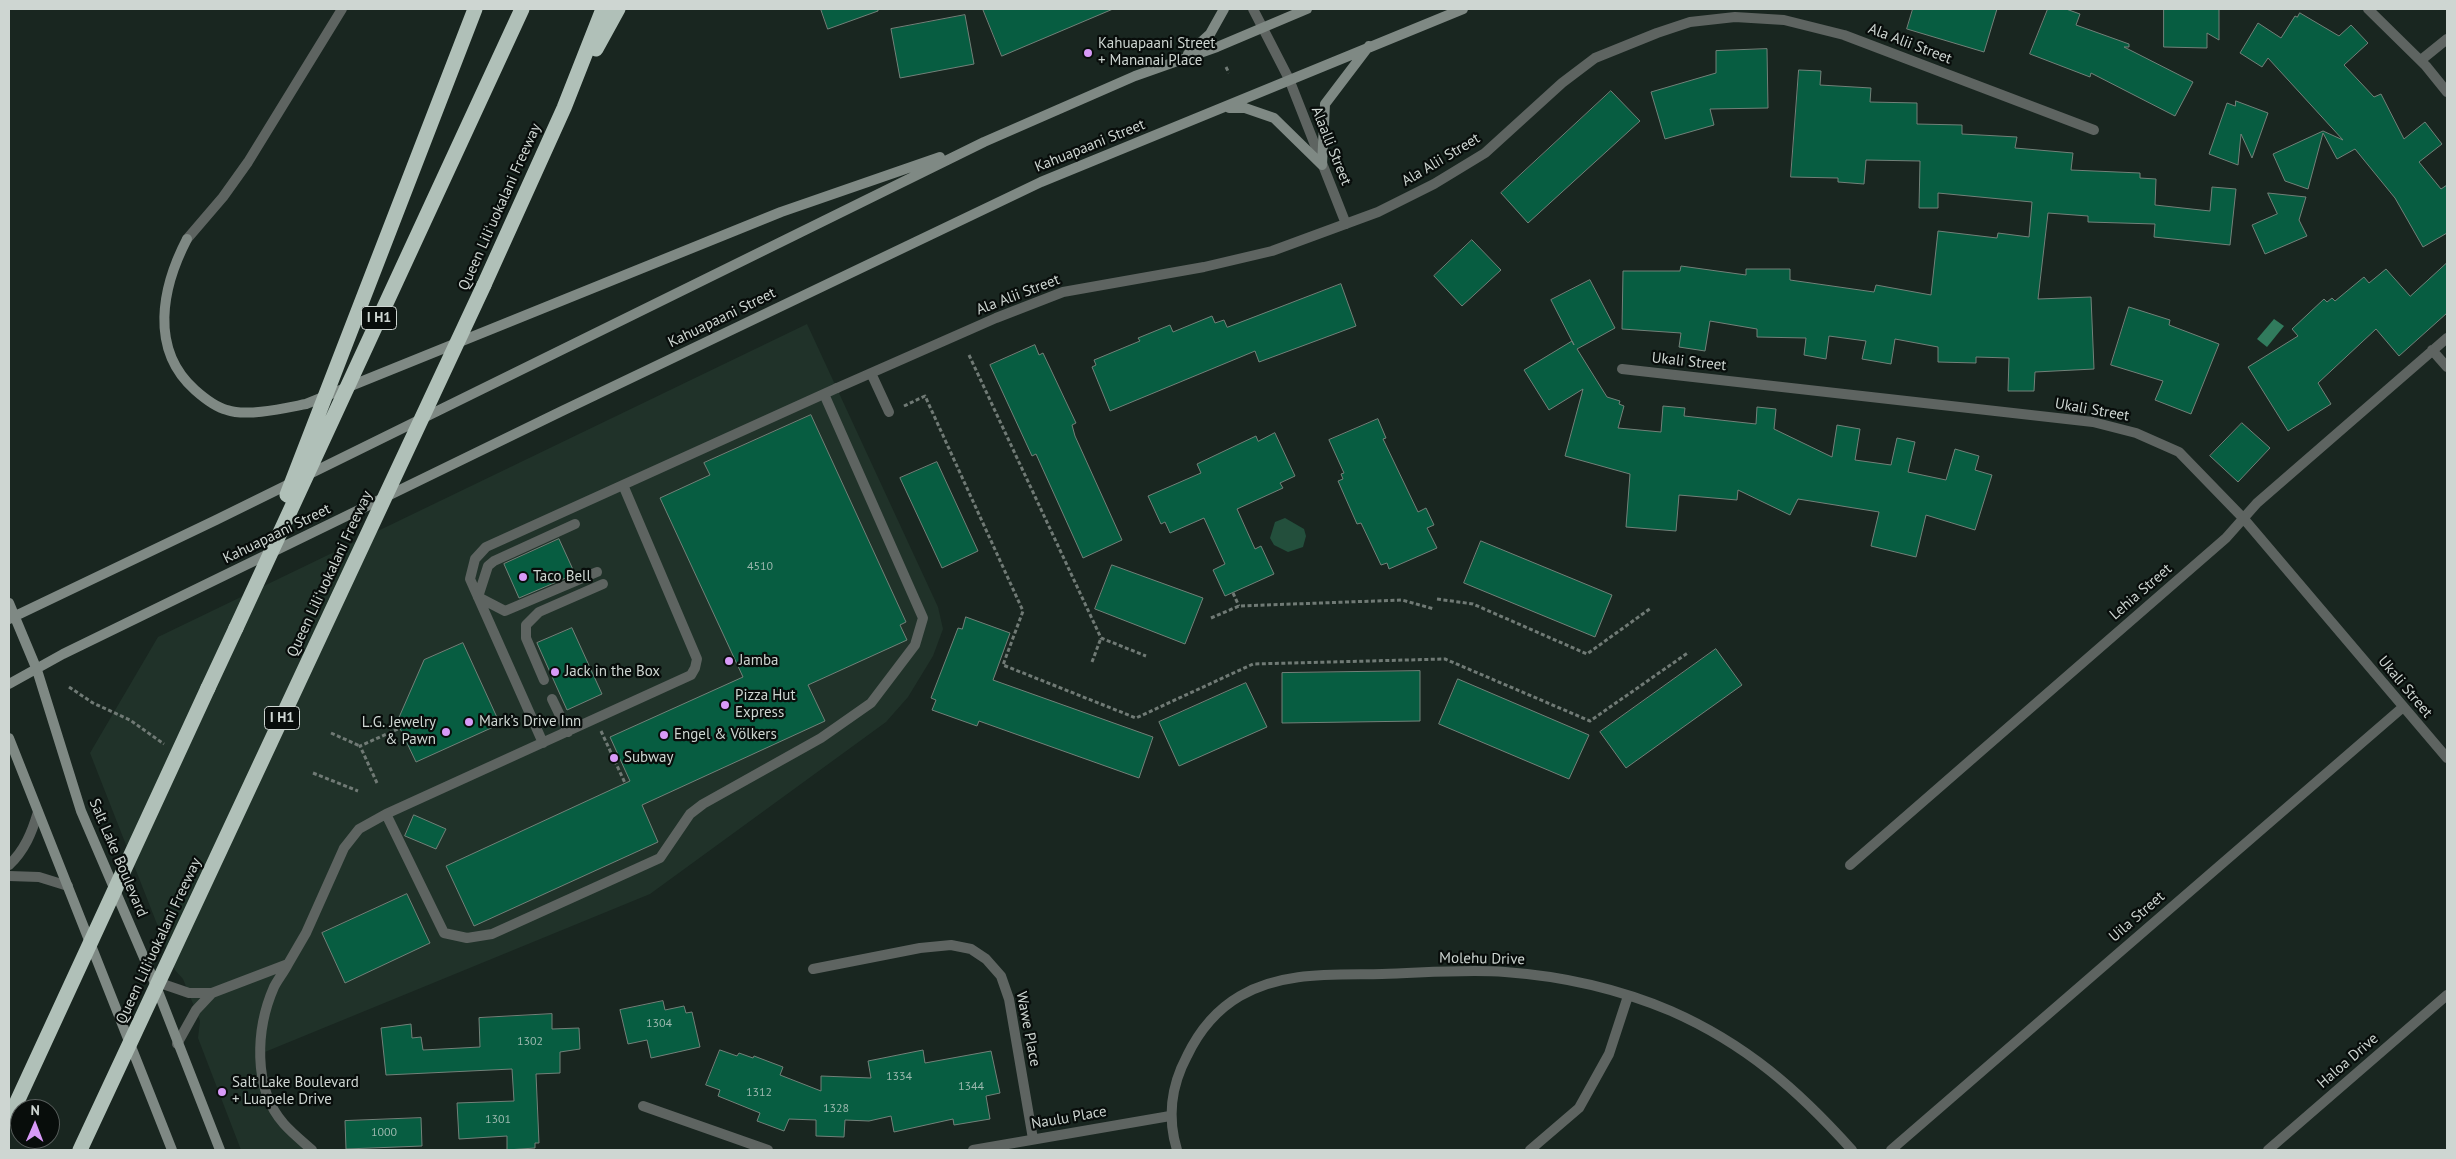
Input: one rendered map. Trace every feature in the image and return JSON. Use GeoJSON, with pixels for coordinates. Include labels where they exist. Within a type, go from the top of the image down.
{"type":"FeatureCollection","features":[{"type":"Feature","properties":{"kind":"highway"},"geometry":{"type":"LineString","coordinates":[[236,628],[475,9]]}},
{"type":"Feature","properties":{"kind":"highway","name":"I H1"},"geometry":{"type":"LineString","coordinates":[[9,1119],[522,9]]}},
{"type":"Feature","properties":{"kind":"highway","name":"Queen Liliʻuokalani Freeway"},"geometry":{"type":"LineString","coordinates":[[80,1150],[480,294],[564,108],[603,9]]}},
{"type":"Feature","properties":{"kind":"highway"},"geometry":{"type":"LineString","coordinates":[[564,108],[618,9]]}},
{"type":"Feature","properties":{"kind":"main road"},"geometry":{"type":"LineString","coordinates":[[1184,58],[1210,34],[1224,9]]}},
{"type":"Feature","properties":{"kind":"main road"},"geometry":{"type":"LineString","coordinates":[[11,618],[216,520],[984,142],[1135,76],[1307,9]]}},
{"type":"Feature","properties":{"kind":"main road","name":"Kahuapaani Street"},"geometry":{"type":"LineString","coordinates":[[9,684],[63,654],[1041,182],[1463,9]]}},
{"type":"Feature","properties":{"kind":"main road"},"geometry":{"type":"LineString","coordinates":[[1322,164],[1325,104],[1369,46]]}},
{"type":"Feature","properties":{"kind":"main road"},"geometry":{"type":"LineString","coordinates":[[1224,108],[1245,108],[1274,118],[1322,164]]}},
{"type":"Feature","properties":{"kind":"main road"},"geometry":{"type":"LineString","coordinates":[[187,238],[173,265],[165,293],[165,324],[169,354],[184,380],[206,400],[227,411],[262,412],[306,404],[780,212],[984,142]]}},
{"type":"Feature","properties":{"kind":"main road","name":"Salt Lake Boulevard"},"geometry":{"type":"LineString","coordinates":[[9,603],[11,618],[36,670],[80,811],[154,981],[220,1150]]}},
{"type":"Feature","properties":{"kind":"main road"},"geometry":{"type":"LineString","coordinates":[[9,738],[172,1150]]}},
{"type":"Feature","properties":{"kind":"street"},"geometry":{"type":"LineString","coordinates":[[187,238],[222,197],[248,162],[342,9]]}},
{"type":"Feature","properties":{"kind":"street","name":"Alaalli Street"},"geometry":{"type":"LineString","coordinates":[[1253,9],[1289,79],[1346,224]]}},
{"type":"Feature","properties":{"kind":"street"},"geometry":{"type":"LineString","coordinates":[[2368,9],[2421,60],[2447,92]]}},
{"type":"Feature","properties":{"kind":"street","name":"Ala Alii Street"},"geometry":{"type":"LineString","coordinates":[[478,597],[470,579],[475,560],[486,547],[837,388],[996,318],[1063,292],[1204,267],[1262,254],[1346,224],[1434,184],[1485,153],[1562,83],[1595,58],[1690,22],[1713,18],[1752,17],[1784,20],[1844,34],[2094,130]]}},
{"type":"Feature","properties":{"kind":"street"},"geometry":{"type":"LineString","coordinates":[[2421,60],[2447,39]]}},
{"type":"Feature","properties":{"kind":"street","name":"Lehia Street"},"geometry":{"type":"LineString","coordinates":[[1850,865],[2218,545],[2257,504],[2447,338]]}},
{"type":"Feature","properties":{"kind":"street"},"geometry":{"type":"LineString","coordinates":[[2432,350],[2447,367]]}},
{"type":"Feature","properties":{"kind":"street","name":"Ukali Street"},"geometry":{"type":"LineString","coordinates":[[1622,369],[2107,425],[2136,433],[2179,452],[2244,519],[2402,708],[2447,758]]}},
{"type":"Feature","properties":{"kind":"street"},"geometry":{"type":"LineString","coordinates":[[870,374],[889,412]]}},
{"type":"Feature","properties":{"kind":"street"},"geometry":{"type":"LineString","coordinates":[[386,814],[444,933],[467,938],[492,934],[660,858],[690,814],[703,804],[821,738],[871,703],[915,645],[922,618],[824,394]]}},
{"type":"Feature","properties":{"kind":"street"},"geometry":{"type":"LineString","coordinates":[[312,1150],[282,1122],[264,1084],[260,1054],[263,1018],[274,986],[306,933],[344,848],[359,829],[386,814],[691,675],[695,668],[697,659],[623,485]]}},
{"type":"Feature","properties":{"kind":"street"},"geometry":{"type":"LineString","coordinates":[[543,743],[487,621],[478,597],[488,566],[494,560],[575,524]]}},
{"type":"Feature","properties":{"kind":"street"},"geometry":{"type":"LineString","coordinates":[[487,621],[505,611],[598,572]]}},
{"type":"Feature","properties":{"kind":"street"},"geometry":{"type":"LineString","coordinates":[[544,680],[526,638],[526,625],[539,612],[603,584]]}},
{"type":"Feature","properties":{"kind":"street"},"geometry":{"type":"LineString","coordinates":[[478,597],[505,611]]}},
{"type":"Feature","properties":{"kind":"street"},"geometry":{"type":"LineString","coordinates":[[552,699],[568,732]]}},
{"type":"Feature","properties":{"kind":"street","name":"Uila Street"},"geometry":{"type":"LineString","coordinates":[[1891,1150],[2402,708]]}},
{"type":"Feature","properties":{"kind":"street"},"geometry":{"type":"LineString","coordinates":[[9,865],[18,857],[32,832],[38,812]]}},
{"type":"Feature","properties":{"kind":"street"},"geometry":{"type":"LineString","coordinates":[[9,876],[39,877],[68,886]]}},
{"type":"Feature","properties":{"kind":"street","name":"Wawe Place"},"geometry":{"type":"LineString","coordinates":[[813,970],[920,948],[951,945],[971,949],[986,959],[1000,976],[1009,999],[1033,1139]]}},
{"type":"Feature","properties":{"kind":"street"},"geometry":{"type":"LineString","coordinates":[[154,981],[189,993],[212,993],[288,964]]}},
{"type":"Feature","properties":{"kind":"street","name":"Molehu Drive"},"geometry":{"type":"LineString","coordinates":[[1177,1150],[1170,1116],[1174,1086],[1182,1066],[1205,1026],[1222,1008],[1241,995],[1261,986],[1288,978],[1319,975],[1503,971],[1590,984],[1670,1011],[1741,1049],[1785,1081],[1816,1110],[1852,1150]]}},
{"type":"Feature","properties":{"kind":"street"},"geometry":{"type":"LineString","coordinates":[[178,1044],[196,1010],[212,993]]}},
{"type":"Feature","properties":{"kind":"street","name":"Haloa Drive"},"geometry":{"type":"LineString","coordinates":[[2268,1150],[2447,995]]}},
{"type":"Feature","properties":{"kind":"street"},"geometry":{"type":"LineString","coordinates":[[1530,1150],[1578,1108],[1609,1054],[1628,996]]}},
{"type":"Feature","properties":{"kind":"street"},"geometry":{"type":"LineString","coordinates":[[643,1106],[768,1150]]}},
{"type":"Feature","properties":{"kind":"street","name":"Naulu Place"},"geometry":{"type":"LineString","coordinates":[[973,1150],[1170,1116]]}},
{"type":"Feature","properties":{"kind":"path"},"geometry":{"type":"LineString","coordinates":[[1226,67],[1229,73]]}},
{"type":"Feature","properties":{"kind":"path"},"geometry":{"type":"LineString","coordinates":[[969,355],[1101,638],[1146,656]]}},
{"type":"Feature","properties":{"kind":"path"},"geometry":{"type":"LineString","coordinates":[[904,406],[925,396],[1023,611],[1003,665],[1136,718],[1252,664],[1445,659],[1590,721],[1688,652]]}},
{"type":"Feature","properties":{"kind":"path"},"geometry":{"type":"LineString","coordinates":[[1233,593],[1239,606]]}},
{"type":"Feature","properties":{"kind":"path"},"geometry":{"type":"LineString","coordinates":[[1437,599],[1473,604],[1587,654],[1651,608]]}},
{"type":"Feature","properties":{"kind":"path"},"geometry":{"type":"LineString","coordinates":[[1210,618],[1239,606],[1402,600],[1434,609]]}},
{"type":"Feature","properties":{"kind":"path"},"geometry":{"type":"LineString","coordinates":[[1092,662],[1101,638]]}},
{"type":"Feature","properties":{"kind":"path"},"geometry":{"type":"LineString","coordinates":[[69,687],[93,702],[130,720],[171,749]]}},
{"type":"Feature","properties":{"kind":"path"},"geometry":{"type":"LineString","coordinates":[[596,719],[625,784]]}},
{"type":"Feature","properties":{"kind":"path"},"geometry":{"type":"LineString","coordinates":[[360,746],[400,728]]}},
{"type":"Feature","properties":{"kind":"path"},"geometry":{"type":"LineString","coordinates":[[331,733],[360,746],[377,783]]}},
{"type":"Feature","properties":{"kind":"path"},"geometry":{"type":"LineString","coordinates":[[313,773],[358,792]]}},
{"type":"Feature","properties":{"kind":"shaded area"},"geometry":{"type":"Polygon","coordinates":[[[2274,319],[2284,326],[2267,347],[2257,339],[2274,319]]]}},
{"type":"Feature","properties":{"kind":"shaded area"},"geometry":{"type":"Polygon","coordinates":[[[807,324],[938,607],[943,629],[933,656],[908,697],[886,722],[650,894],[260,1054],[271,1102],[312,1150],[241,1150],[198,1038],[200,1021],[183,979],[175,970],[90,753],[158,637],[807,324]]]}},
{"type":"Feature","properties":{"kind":"shaded area"},"geometry":{"type":"Polygon","coordinates":[[[1285,518],[1304,529],[1306,536],[1303,547],[1288,552],[1274,545],[1270,538],[1275,522],[1285,518]]]}},
{"type":"Feature","properties":{"kind":"building"},"geometry":{"type":"Polygon","coordinates":[[[821,9],[878,9],[878,11],[828,29],[821,9]]]}},
{"type":"Feature","properties":{"kind":"building"},"geometry":{"type":"Polygon","coordinates":[[[983,9],[1113,9],[1002,56],[983,9]]]}},
{"type":"Feature","properties":{"kind":"building"},"geometry":{"type":"Polygon","coordinates":[[[1913,9],[1997,9],[1984,52],[1907,29],[1913,9]]]}},
{"type":"Feature","properties":{"kind":"building"},"geometry":{"type":"Polygon","coordinates":[[[2048,9],[2066,9],[2080,14],[2076,25],[2129,44],[2129,47],[2124,47],[2193,82],[2175,116],[2091,73],[2090,77],[2030,54],[2048,9]]]}},
{"type":"Feature","properties":{"kind":"building"},"geometry":{"type":"Polygon","coordinates":[[[2164,9],[2219,9],[2219,40],[2207,33],[2207,48],[2164,47],[2164,9]]]}},
{"type":"Feature","properties":{"kind":"building"},"geometry":{"type":"Polygon","coordinates":[[[2300,13],[2339,36],[2351,25],[2368,43],[2344,65],[2374,97],[2381,94],[2404,139],[2425,122],[2442,144],[2419,162],[2441,189],[2447,185],[2447,233],[2423,247],[2395,198],[2355,149],[2337,159],[2323,133],[2308,189],[2285,181],[2273,154],[2323,131],[2343,140],[2268,58],[2262,67],[2240,53],[2258,23],[2281,38],[2295,16],[2297,17],[2300,13]]]}},
{"type":"Feature","properties":{"kind":"building"},"geometry":{"type":"Polygon","coordinates":[[[965,15],[974,64],[900,78],[891,29],[965,15]]]}},
{"type":"Feature","properties":{"kind":"building"},"geometry":{"type":"Polygon","coordinates":[[[1767,49],[1768,108],[1710,109],[1714,125],[1665,139],[1651,92],[1716,73],[1716,51],[1767,49]]]}},
{"type":"Feature","properties":{"kind":"building"},"geometry":{"type":"Polygon","coordinates":[[[1799,70],[1821,71],[1820,85],[1871,88],[1870,102],[1917,103],[1917,124],[1962,125],[1962,134],[2017,137],[2015,148],[2073,153],[2071,170],[2140,173],[2140,178],[2156,179],[2155,205],[2210,211],[2212,187],[2236,189],[2230,245],[2154,237],[2155,224],[2088,222],[2088,216],[2048,213],[2038,299],[2091,297],[2094,369],[2035,372],[2034,391],[2008,391],[2009,358],[1976,357],[1976,363],[1938,362],[1938,347],[1895,339],[1891,364],[1862,359],[1866,341],[1829,336],[1826,359],[1804,355],[1806,338],[1757,337],[1757,329],[1710,321],[1705,351],[1679,347],[1681,333],[1622,329],[1623,271],[1680,271],[1681,266],[1746,275],[1746,269],[1790,269],[1790,280],[1874,292],[1876,285],[1931,295],[1938,231],[1997,238],[1998,233],[2029,237],[2032,202],[1938,193],[1938,208],[1919,208],[1920,161],[1866,160],[1864,184],[1838,182],[1838,178],[1791,177],[1799,70]]]}},
{"type":"Feature","properties":{"kind":"building"},"geometry":{"type":"Polygon","coordinates":[[[1611,91],[1640,121],[1528,223],[1501,193],[1611,91]]]}},
{"type":"Feature","properties":{"kind":"building"},"geometry":{"type":"Polygon","coordinates":[[[2236,101],[2268,113],[2252,158],[2241,134],[2238,165],[2209,154],[2227,103],[2235,106],[2236,101]]]}},
{"type":"Feature","properties":{"kind":"building"},"geometry":{"type":"Polygon","coordinates":[[[2268,193],[2306,197],[2299,220],[2307,236],[2265,254],[2252,225],[2277,214],[2268,193]]]}},
{"type":"Feature","properties":{"kind":"building"},"geometry":{"type":"Polygon","coordinates":[[[1472,240],[1501,270],[1462,306],[1434,276],[1472,240]]]}},
{"type":"Feature","properties":{"kind":"building"},"geometry":{"type":"Polygon","coordinates":[[[2447,263],[2447,313],[2399,356],[2376,329],[2318,383],[2331,404],[2288,431],[2248,367],[2298,336],[2292,329],[2324,299],[2327,302],[2332,298],[2335,301],[2364,277],[2369,283],[2386,269],[2410,296],[2447,263]]]}},
{"type":"Feature","properties":{"kind":"building"},"geometry":{"type":"Polygon","coordinates":[[[1590,280],[1615,328],[1577,349],[1607,397],[1620,401],[1619,404],[1624,406],[1618,428],[1661,432],[1663,406],[1685,408],[1684,416],[1756,424],[1757,407],[1776,409],[1774,429],[1832,457],[1837,425],[1860,429],[1855,460],[1891,465],[1897,438],[1915,442],[1908,472],[1946,480],[1955,449],[1979,456],[1975,470],[1992,475],[1975,530],[1926,515],[1916,557],[1871,546],[1879,512],[1798,499],[1790,515],[1738,490],[1737,500],[1679,495],[1676,531],[1626,527],[1630,474],[1565,456],[1583,389],[1549,410],[1524,370],[1572,341],[1551,300],[1590,280]]]}},
{"type":"Feature","properties":{"kind":"building"},"geometry":{"type":"Polygon","coordinates":[[[1341,284],[1356,326],[1259,362],[1255,351],[1110,411],[1092,367],[1096,365],[1094,360],[1140,341],[1138,338],[1170,325],[1173,332],[1212,316],[1215,323],[1224,320],[1227,327],[1341,284]]]}},
{"type":"Feature","properties":{"kind":"building"},"geometry":{"type":"Polygon","coordinates":[[[2129,307],[2170,320],[2169,325],[2219,344],[2191,414],[2155,400],[2163,381],[2111,365],[2129,307]]]}},
{"type":"Feature","properties":{"kind":"building"},"geometry":{"type":"Polygon","coordinates":[[[1035,345],[1039,355],[1043,353],[1076,423],[1072,425],[1075,436],[1122,540],[1083,558],[1036,454],[1032,456],[990,365],[1035,345]]]}},
{"type":"Feature","properties":{"kind":"building"},"geometry":{"type":"Polygon","coordinates":[[[811,415],[906,622],[900,625],[907,640],[808,685],[825,721],[642,805],[658,842],[474,926],[446,866],[630,781],[610,737],[743,677],[660,498],[710,475],[704,463],[811,415]]]}},
{"type":"Feature","properties":{"kind":"building"},"geometry":{"type":"Polygon","coordinates":[[[1378,419],[1386,438],[1383,439],[1418,512],[1426,508],[1434,525],[1427,528],[1437,548],[1389,569],[1387,563],[1381,565],[1361,523],[1357,524],[1338,481],[1343,479],[1341,474],[1344,473],[1329,440],[1378,419]]]}},
{"type":"Feature","properties":{"kind":"building"},"geometry":{"type":"Polygon","coordinates":[[[2242,423],[2270,448],[2238,482],[2210,456],[2242,423]]]}},
{"type":"Feature","properties":{"kind":"building"},"geometry":{"type":"Polygon","coordinates":[[[1275,433],[1295,476],[1280,483],[1283,488],[1237,509],[1255,549],[1261,546],[1274,574],[1225,596],[1213,570],[1225,564],[1204,518],[1170,533],[1165,522],[1161,524],[1148,496],[1201,473],[1197,464],[1256,436],[1258,441],[1275,433]]]}},
{"type":"Feature","properties":{"kind":"building"},"geometry":{"type":"Polygon","coordinates":[[[937,462],[978,551],[942,568],[900,478],[937,462]]]}},
{"type":"Feature","properties":{"kind":"building"},"geometry":{"type":"Polygon","coordinates":[[[559,539],[575,574],[519,598],[504,564],[559,539]]]}},
{"type":"Feature","properties":{"kind":"building"},"geometry":{"type":"Polygon","coordinates":[[[1481,541],[1612,595],[1595,637],[1464,583],[1481,541]]]}},
{"type":"Feature","properties":{"kind":"building"},"geometry":{"type":"Polygon","coordinates":[[[1112,565],[1203,598],[1185,644],[1095,609],[1112,565]]]}},
{"type":"Feature","properties":{"kind":"building"},"geometry":{"type":"Polygon","coordinates":[[[966,617],[1010,633],[993,680],[1153,737],[1139,778],[979,721],[977,726],[932,710],[936,700],[931,698],[958,628],[962,629],[966,617]]]}},
{"type":"Feature","properties":{"kind":"building"},"geometry":{"type":"Polygon","coordinates":[[[572,628],[602,694],[567,710],[537,643],[572,628]]]}},
{"type":"Feature","properties":{"kind":"building"},"geometry":{"type":"Polygon","coordinates":[[[463,643],[500,724],[416,762],[397,722],[424,660],[463,643]]]}},
{"type":"Feature","properties":{"kind":"building"},"geometry":{"type":"Polygon","coordinates":[[[1716,649],[1742,685],[1626,768],[1600,732],[1716,649]]]}},
{"type":"Feature","properties":{"kind":"building"},"geometry":{"type":"Polygon","coordinates":[[[1420,671],[1420,721],[1282,723],[1282,673],[1420,671]]]}},
{"type":"Feature","properties":{"kind":"building"},"geometry":{"type":"Polygon","coordinates":[[[1458,679],[1589,735],[1569,779],[1439,724],[1458,679]]]}},
{"type":"Feature","properties":{"kind":"building"},"geometry":{"type":"Polygon","coordinates":[[[1246,683],[1267,727],[1179,766],[1159,722],[1246,683]]]}},
{"type":"Feature","properties":{"kind":"building"},"geometry":{"type":"Polygon","coordinates":[[[414,815],[446,829],[436,849],[405,836],[414,815]]]}},
{"type":"Feature","properties":{"kind":"building"},"geometry":{"type":"Polygon","coordinates":[[[407,894],[430,943],[345,983],[322,933],[407,894]]]}},
{"type":"Feature","properties":{"kind":"building"},"geometry":{"type":"Polygon","coordinates":[[[663,1001],[665,1010],[684,1006],[686,1013],[692,1012],[700,1047],[651,1058],[647,1040],[628,1044],[620,1010],[663,1001]]]}},
{"type":"Feature","properties":{"kind":"building"},"geometry":{"type":"Polygon","coordinates":[[[552,1014],[552,1029],[579,1028],[580,1049],[560,1052],[560,1073],[536,1074],[539,1143],[535,1143],[535,1148],[507,1150],[507,1136],[459,1139],[457,1103],[514,1101],[512,1069],[386,1075],[381,1028],[411,1024],[412,1038],[421,1037],[423,1050],[480,1047],[479,1018],[552,1014]]]}},
{"type":"Feature","properties":{"kind":"building"},"geometry":{"type":"Polygon","coordinates":[[[720,1050],[737,1056],[739,1053],[753,1058],[754,1056],[783,1067],[780,1075],[821,1091],[821,1076],[871,1078],[868,1061],[923,1050],[925,1063],[991,1051],[1000,1093],[986,1096],[990,1119],[954,1125],[953,1119],[894,1132],[891,1116],[869,1121],[845,1120],[844,1137],[816,1136],[816,1120],[789,1119],[784,1131],[757,1121],[760,1113],[718,1096],[720,1090],[706,1085],[720,1050]]]}},
{"type":"Feature","properties":{"kind":"building"},"geometry":{"type":"Polygon","coordinates":[[[421,1118],[422,1146],[346,1149],[345,1121],[421,1118]]]}},
{"type":"Feature","properties":{"kind":"place","name":"Kahuapaani Street + Mananai Place"},"geometry":{"type":"Point","coordinates":[1088,53]}},
{"type":"Feature","properties":{"kind":"place","name":"Taco Bell"},"geometry":{"type":"Point","coordinates":[523,577]}},
{"type":"Feature","properties":{"kind":"place","name":"Jamba"},"geometry":{"type":"Point","coordinates":[729,661]}},
{"type":"Feature","properties":{"kind":"place","name":"Jack in the Box"},"geometry":{"type":"Point","coordinates":[555,672]}},
{"type":"Feature","properties":{"kind":"place","name":"Pizza Hut Express"},"geometry":{"type":"Point","coordinates":[725,705]}},
{"type":"Feature","properties":{"kind":"place","name":"Mark’s Drive Inn"},"geometry":{"type":"Point","coordinates":[469,722]}},
{"type":"Feature","properties":{"kind":"place","name":"L.G. Jewelry & Pawn"},"geometry":{"type":"Point","coordinates":[446,732]}},
{"type":"Feature","properties":{"kind":"place","name":"Engel & Völkers"},"geometry":{"type":"Point","coordinates":[664,735]}},
{"type":"Feature","properties":{"kind":"place","name":"Subway"},"geometry":{"type":"Point","coordinates":[614,758]}},
{"type":"Feature","properties":{"kind":"place","name":"Salt Lake Boulevard + Luapele Drive"},"geometry":{"type":"Point","coordinates":[222,1092]}}]}
